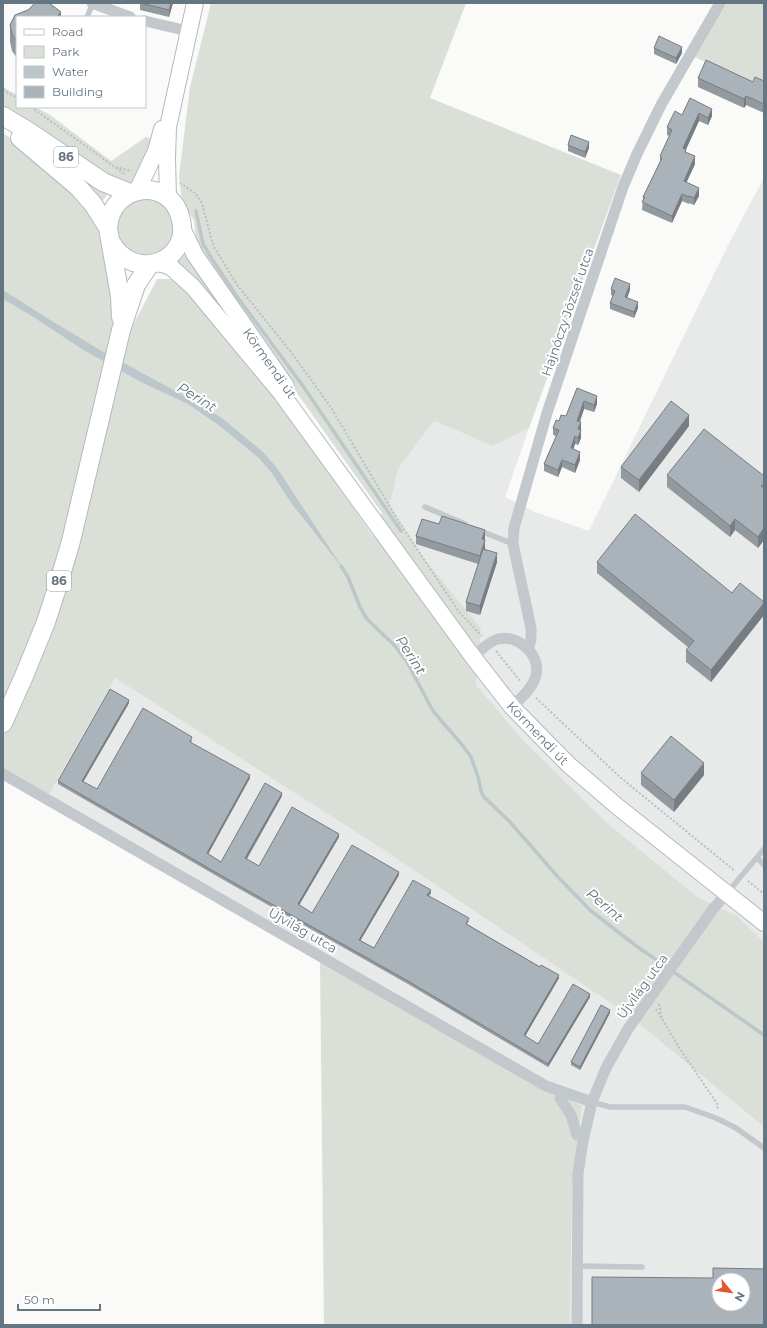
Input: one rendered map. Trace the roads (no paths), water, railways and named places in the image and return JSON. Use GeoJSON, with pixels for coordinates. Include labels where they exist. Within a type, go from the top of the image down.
{"type":"FeatureCollection","features":[{"type":"Feature","properties":{"kind":"main road","name":"86"},"geometry":{"type":"LineString","coordinates":[[3,116],[28,131],[103,182],[134,192],[150,191],[168,198]]}},
{"type":"Feature","properties":{"kind":"main road","name":"86"},"geometry":{"type":"LineString","coordinates":[[3,126],[71,180],[93,204],[119,254],[130,262],[144,265],[153,264],[168,257],[177,247],[182,234],[182,228]]}},
{"type":"Feature","properties":{"kind":"main road","name":"86"},"geometry":{"type":"LineString","coordinates":[[121,330],[120,296],[109,235],[110,214],[118,202],[134,192]]}},
{"type":"Feature","properties":{"kind":"main road"},"geometry":{"type":"LineString","coordinates":[[168,198],[173,203],[180,215],[182,228]]}},
{"type":"Feature","properties":{"kind":"main road","name":"86"},"geometry":{"type":"LineString","coordinates":[[3,723],[46,622],[58,585],[71,541],[121,330],[134,289],[140,278],[153,264]]}},
{"type":"Feature","properties":{"kind":"street"},"geometry":{"type":"LineString","coordinates":[[92,3],[127,16]]}},
{"type":"Feature","properties":{"kind":"street"},"geometry":{"type":"LineString","coordinates":[[168,198],[168,127],[195,3]]}},
{"type":"Feature","properties":{"kind":"street","name":"Hajnóczy József utca"},"geometry":{"type":"LineString","coordinates":[[528,649],[531,640],[531,628],[514,544],[513,532],[548,413],[623,187],[661,105],[720,3]]}},
{"type":"Feature","properties":{"kind":"street"},"geometry":{"type":"LineString","coordinates":[[146,21],[188,31]]}},
{"type":"Feature","properties":{"kind":"street"},"geometry":{"type":"LineString","coordinates":[[134,192],[156,151],[177,82]]}},
{"type":"Feature","properties":{"kind":"street","name":"Körmendi út"},"geometry":{"type":"LineString","coordinates":[[182,228],[196,255],[291,392],[358,498]]}},
{"type":"Feature","properties":{"kind":"street","name":"Körmendi út"},"geometry":{"type":"LineString","coordinates":[[153,264],[162,264],[171,267],[200,294],[281,393],[473,657],[512,707],[551,748],[589,784],[764,924]]}},
{"type":"Feature","properties":{"kind":"street"},"geometry":{"type":"LineString","coordinates":[[473,657],[496,639],[506,638],[518,642],[528,649],[535,659],[536,676],[528,691],[512,707]]}},
{"type":"Feature","properties":{"kind":"street","name":"Újvilág utca"},"geometry":{"type":"LineString","coordinates":[[3,774],[546,1086],[592,1102]]}},
{"type":"Feature","properties":{"kind":"street","name":"Újvilág utca"},"geometry":{"type":"LineString","coordinates":[[577,1325],[578,1174],[583,1141],[592,1102],[612,1056],[628,1029],[657,995],[713,909],[726,894]]}},
{"type":"Feature","properties":{"kind":"street"},"geometry":{"type":"LineString","coordinates":[[560,1098],[571,1115],[577,1135]]}},
{"type":"Feature","properties":{"kind":"lane"},"geometry":{"type":"LineString","coordinates":[[86,16],[92,3]]}},
{"type":"Feature","properties":{"kind":"lane"},"geometry":{"type":"LineString","coordinates":[[425,506],[514,544]]}},
{"type":"Feature","properties":{"kind":"lane"},"geometry":{"type":"LineString","coordinates":[[726,894],[764,849]]}},
{"type":"Feature","properties":{"kind":"lane"},"geometry":{"type":"LineString","coordinates":[[757,858],[764,865]]}},
{"type":"Feature","properties":{"kind":"lane"},"geometry":{"type":"LineString","coordinates":[[592,1102],[610,1107],[685,1107],[716,1118],[736,1128],[764,1148]]}},
{"type":"Feature","properties":{"kind":"lane"},"geometry":{"type":"LineString","coordinates":[[578,1266],[642,1267]]}},
{"type":"Feature","properties":{"kind":"water"},"geometry":{"type":"Polygon","coordinates":[[[3,290],[100,350],[222,418],[263,452],[277,468],[344,570],[292,504],[271,472],[260,459],[220,426],[188,404],[141,382],[85,351],[3,299],[3,290]]]}},
{"type":"Feature","properties":{"kind":"waterway"},"geometry":{"type":"LineString","coordinates":[[196,211],[203,244],[212,259],[238,298],[303,386],[401,531]]}},
{"type":"Feature","properties":{"kind":"waterway","name":"Perint"},"geometry":{"type":"LineString","coordinates":[[341,566],[348,577],[360,607],[367,619],[395,646],[407,662],[433,711],[471,757],[484,797],[509,821],[558,877],[591,911],[635,945],[764,1035]]}}]}
